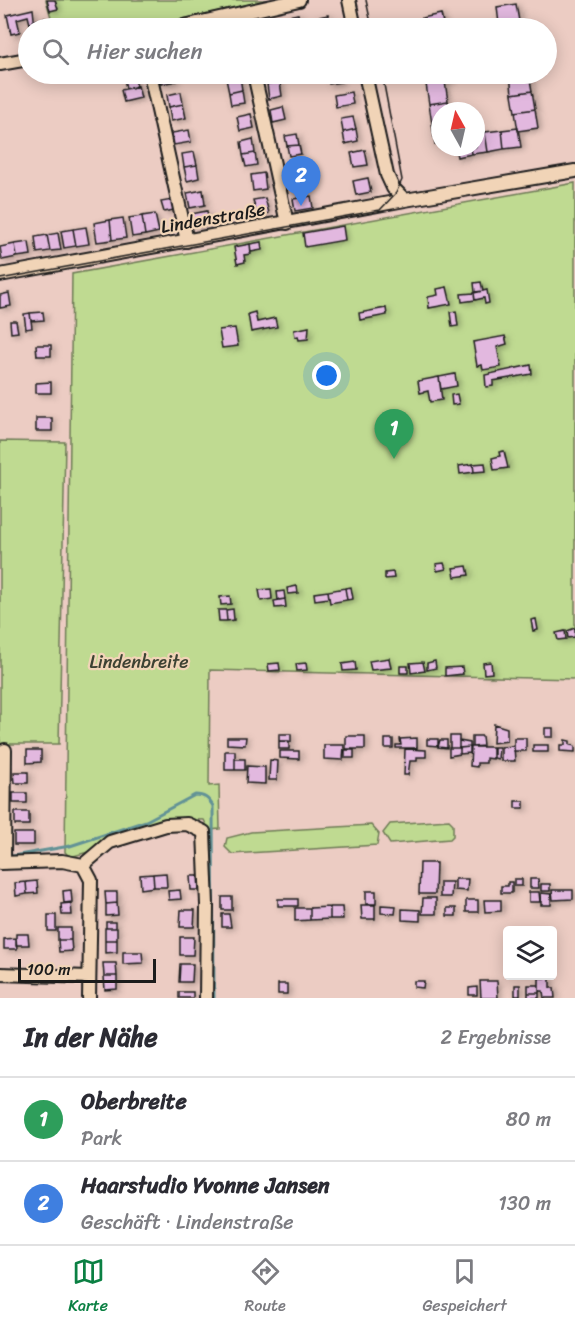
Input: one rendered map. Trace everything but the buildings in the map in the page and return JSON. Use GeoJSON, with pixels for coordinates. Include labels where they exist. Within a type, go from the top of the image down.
{"type":"FeatureCollection","features":[{"type":"Feature","properties":{"kind":"street"},"geometry":{"type":"LineString","coordinates":[[221,18],[299,0]]}},
{"type":"Feature","properties":{"kind":"street"},"geometry":{"type":"LineString","coordinates":[[349,0],[353,18]]}},
{"type":"Feature","properties":{"kind":"street"},"geometry":{"type":"LineString","coordinates":[[240,14],[241,18]]}},
{"type":"Feature","properties":{"kind":"street"},"geometry":{"type":"LineString","coordinates":[[0,64],[18,61]]}},
{"type":"Feature","properties":{"kind":"street"},"geometry":{"type":"LineString","coordinates":[[152,84],[187,241]]}},
{"type":"Feature","properties":{"kind":"street"},"geometry":{"type":"LineString","coordinates":[[256,84],[287,223]]}},
{"type":"Feature","properties":{"kind":"street"},"geometry":{"type":"LineString","coordinates":[[367,84],[387,175],[396,193],[405,200]]}},
{"type":"Feature","properties":{"kind":"street","name":"Lindenstraße"},"geometry":{"type":"LineString","coordinates":[[0,275],[575,171]]}},
{"type":"Feature","properties":{"kind":"street"},"geometry":{"type":"LineString","coordinates":[[5,750],[3,860],[62,861],[83,865]]}},
{"type":"Feature","properties":{"kind":"street"},"geometry":{"type":"LineString","coordinates":[[83,865],[110,842],[166,825],[187,824],[204,832],[206,998]]}},
{"type":"Feature","properties":{"kind":"street"},"geometry":{"type":"LineString","coordinates":[[83,865],[91,880],[88,998]]}},
{"type":"Feature","properties":{"kind":"street"},"geometry":{"type":"LineString","coordinates":[[0,974],[89,977]]}},
{"type":"Feature","properties":{"kind":"green space"},"geometry":{"type":"Polygon","coordinates":[[[46,0],[267,0],[188,18],[51,18],[46,0]]]}},
{"type":"Feature","properties":{"kind":"green space","name":"Lindenbreite"},"geometry":{"type":"Polygon","coordinates":[[[575,183],[575,679],[210,670],[209,786],[219,785],[220,829],[209,830],[204,820],[169,819],[109,839],[88,852],[70,857],[65,852],[72,274],[575,183]]]}},
{"type":"Feature","properties":{"kind":"green space"},"geometry":{"type":"Polygon","coordinates":[[[0,441],[65,442],[59,744],[0,744],[0,441]]]}},
{"type":"Feature","properties":{"kind":"green space"},"geometry":{"type":"Polygon","coordinates":[[[449,820],[453,824],[453,836],[450,839],[390,844],[383,833],[390,824],[449,820]]]}},
{"type":"Feature","properties":{"kind":"green space"},"geometry":{"type":"Polygon","coordinates":[[[371,825],[379,834],[377,845],[232,854],[225,847],[227,838],[251,832],[371,825]]]}},
{"type":"Feature","properties":{"kind":"waterway"},"geometry":{"type":"LineString","coordinates":[[7,857],[70,846],[146,821],[195,795],[206,798],[213,806],[214,998]]}},
{"type":"Feature","properties":{"kind":"tram line"},"geometry":{"type":"LineString","coordinates":[[366,0],[370,18]]}},
{"type":"Feature","properties":{"kind":"tram line"},"geometry":{"type":"LineString","coordinates":[[0,279],[380,210],[396,193],[402,180],[384,84]]}},
{"type":"Feature","properties":{"kind":"place","name":"Haarstudio Yvonne Jansen"},"geometry":{"type":"Point","coordinates":[301,206]}},
{"type":"Feature","properties":{"kind":"place","name":"Oberbreite"},"geometry":{"type":"Point","coordinates":[394,459]}}]}
